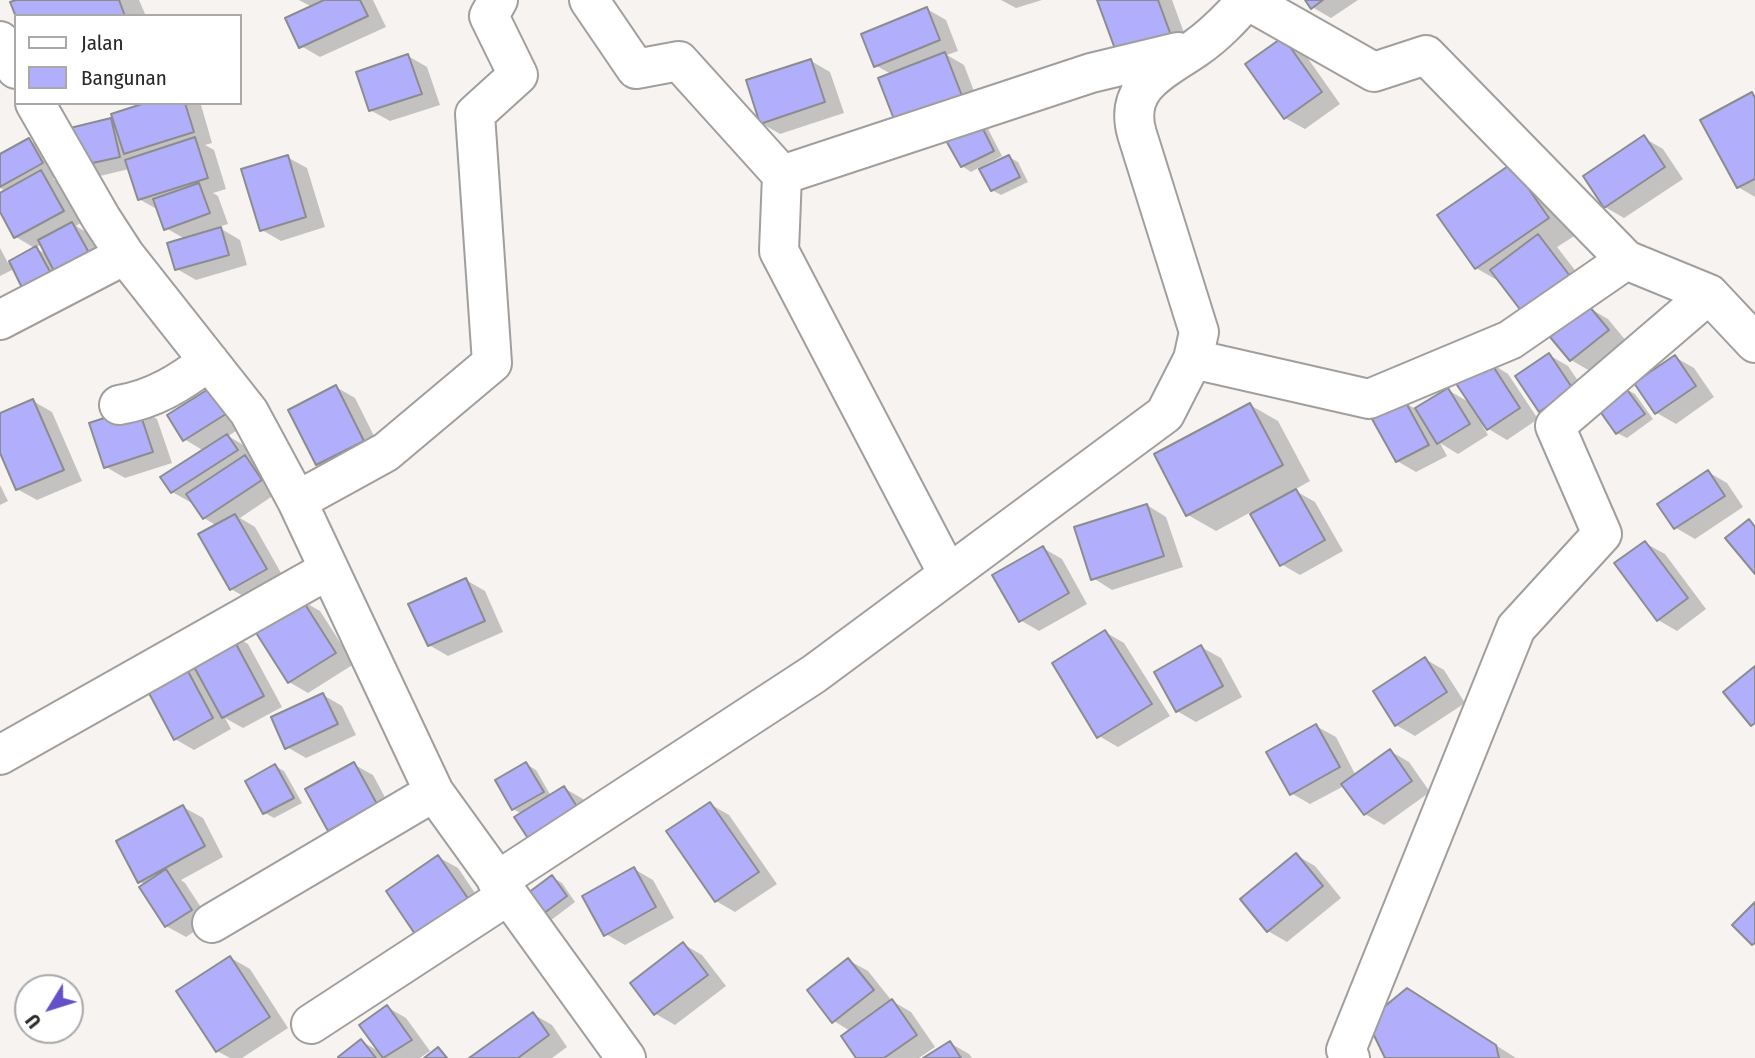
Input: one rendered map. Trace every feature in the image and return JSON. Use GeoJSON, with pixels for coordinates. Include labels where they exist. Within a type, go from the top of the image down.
{"type":"FeatureCollection","features":[{"type":"Feature","properties":{"kind":"street"},"geometry":{"type":"LineString","coordinates":[[297,501],[386,452],[492,362],[475,114],[518,75],[489,16],[498,0]]}},
{"type":"Feature","properties":{"kind":"street"},"geometry":{"type":"LineString","coordinates":[[589,0],[636,69],[679,61],[782,175],[779,251],[948,575]]}},
{"type":"Feature","properties":{"kind":"street"},"geometry":{"type":"LineString","coordinates":[[310,1024],[502,888],[814,674],[1165,414],[1193,359],[1199,332],[1134,122],[1134,109],[1145,84],[1163,68],[1225,26],[1247,0],[1374,72],[1426,55],[1626,260],[1709,294],[1755,343]]}},
{"type":"Feature","properties":{"kind":"street"},"geometry":{"type":"LineString","coordinates":[[0,41],[14,66]]}},
{"type":"Feature","properties":{"kind":"street"},"geometry":{"type":"LineString","coordinates":[[782,175],[1091,73],[1195,48]]}},
{"type":"Feature","properties":{"kind":"street"},"geometry":{"type":"LineString","coordinates":[[36,105],[125,255],[249,412],[297,501],[434,792],[626,1058]]}},
{"type":"Feature","properties":{"kind":"street"},"geometry":{"type":"LineString","coordinates":[[0,320],[125,255]]}},
{"type":"Feature","properties":{"kind":"street"},"geometry":{"type":"LineString","coordinates":[[1193,359],[1369,399],[1510,340],[1626,260]]}},
{"type":"Feature","properties":{"kind":"street"},"geometry":{"type":"LineString","coordinates":[[1350,1058],[1346,1051],[1516,628],[1602,534],[1555,426],[1709,294]]}},
{"type":"Feature","properties":{"kind":"street"},"geometry":{"type":"LineString","coordinates":[[120,405],[142,401],[162,393],[209,361]]}},
{"type":"Feature","properties":{"kind":"street"},"geometry":{"type":"LineString","coordinates":[[0,755],[328,570]]}},
{"type":"Feature","properties":{"kind":"street"},"geometry":{"type":"LineString","coordinates":[[212,923],[434,792]]}},
{"type":"Feature","properties":{"kind":"building"},"geometry":{"type":"Polygon","coordinates":[[[119,0],[124,14],[15,14],[10,2],[119,0]]]}},
{"type":"Feature","properties":{"kind":"building"},"geometry":{"type":"Polygon","coordinates":[[[324,0],[360,0],[368,16],[299,48],[285,18],[324,0]]]}},
{"type":"Feature","properties":{"kind":"building"},"geometry":{"type":"Polygon","coordinates":[[[1097,0],[1158,0],[1172,38],[1118,57],[1097,0]]]}},
{"type":"Feature","properties":{"kind":"building"},"geometry":{"type":"Polygon","coordinates":[[[1305,0],[1323,0],[1311,9],[1305,0]]]}},
{"type":"Feature","properties":{"kind":"building"},"geometry":{"type":"Polygon","coordinates":[[[927,7],[940,40],[874,67],[861,34],[927,7]]]}},
{"type":"Feature","properties":{"kind":"building"},"geometry":{"type":"Polygon","coordinates":[[[1283,37],[1322,92],[1284,119],[1245,64],[1283,37]]]}},
{"type":"Feature","properties":{"kind":"building"},"geometry":{"type":"Polygon","coordinates":[[[945,52],[964,101],[897,127],[878,78],[945,52]]]}},
{"type":"Feature","properties":{"kind":"building"},"geometry":{"type":"Polygon","coordinates":[[[408,54],[422,94],[369,111],[356,72],[408,54]]]}},
{"type":"Feature","properties":{"kind":"building"},"geometry":{"type":"Polygon","coordinates":[[[811,59],[825,102],[760,124],[746,80],[811,59]]]}},
{"type":"Feature","properties":{"kind":"building"},"geometry":{"type":"Polygon","coordinates":[[[1752,92],[1755,98],[1755,179],[1737,188],[1700,120],[1752,92]]]}},
{"type":"Feature","properties":{"kind":"building"},"geometry":{"type":"Polygon","coordinates":[[[139,105],[186,105],[194,132],[124,154],[111,114],[139,105]]]}},
{"type":"Feature","properties":{"kind":"building"},"geometry":{"type":"Polygon","coordinates":[[[111,118],[120,157],[79,166],[70,128],[111,118]]]}},
{"type":"Feature","properties":{"kind":"building"},"geometry":{"type":"Polygon","coordinates":[[[978,119],[994,151],[961,167],[944,137],[978,119]]]}},
{"type":"Feature","properties":{"kind":"building"},"geometry":{"type":"Polygon","coordinates":[[[1644,135],[1665,167],[1604,208],[1583,176],[1644,135]]]}},
{"type":"Feature","properties":{"kind":"building"},"geometry":{"type":"Polygon","coordinates":[[[195,137],[208,178],[138,200],[125,160],[195,137]]]}},
{"type":"Feature","properties":{"kind":"building"},"geometry":{"type":"Polygon","coordinates":[[[29,138],[43,163],[0,187],[0,154],[29,138]]]}},
{"type":"Feature","properties":{"kind":"building"},"geometry":{"type":"Polygon","coordinates":[[[288,155],[306,217],[260,231],[241,169],[288,155]]]}},
{"type":"Feature","properties":{"kind":"building"},"geometry":{"type":"Polygon","coordinates":[[[1009,155],[1020,177],[991,191],[979,169],[1009,155]]]}},
{"type":"Feature","properties":{"kind":"building"},"geometry":{"type":"Polygon","coordinates":[[[1511,164],[1549,218],[1475,269],[1437,215],[1511,164]]]}},
{"type":"Feature","properties":{"kind":"building"},"geometry":{"type":"Polygon","coordinates":[[[41,170],[64,211],[14,238],[0,212],[0,193],[41,170]]]}},
{"type":"Feature","properties":{"kind":"building"},"geometry":{"type":"Polygon","coordinates":[[[199,183],[210,213],[164,230],[153,199],[199,183]]]}},
{"type":"Feature","properties":{"kind":"building"},"geometry":{"type":"Polygon","coordinates":[[[72,222],[93,260],[58,279],[38,240],[72,222]]]}},
{"type":"Feature","properties":{"kind":"building"},"geometry":{"type":"Polygon","coordinates":[[[221,227],[229,255],[175,270],[167,243],[221,227]]]}},
{"type":"Feature","properties":{"kind":"building"},"geometry":{"type":"Polygon","coordinates":[[[1538,234],[1570,276],[1522,312],[1490,270],[1538,234]]]}},
{"type":"Feature","properties":{"kind":"building"},"geometry":{"type":"Polygon","coordinates":[[[36,246],[54,279],[25,294],[9,261],[36,246]]]}},
{"type":"Feature","properties":{"kind":"building"},"geometry":{"type":"Polygon","coordinates":[[[1589,306],[1609,330],[1570,361],[1550,337],[1589,306]]]}},
{"type":"Feature","properties":{"kind":"building"},"geometry":{"type":"Polygon","coordinates":[[[1549,353],[1573,389],[1539,412],[1515,376],[1549,353]]]}},
{"type":"Feature","properties":{"kind":"building"},"geometry":{"type":"Polygon","coordinates":[[[1675,355],[1696,386],[1655,414],[1634,383],[1675,355]]]}},
{"type":"Feature","properties":{"kind":"building"},"geometry":{"type":"Polygon","coordinates":[[[1489,360],[1520,408],[1487,430],[1455,382],[1489,360]]]}},
{"type":"Feature","properties":{"kind":"building"},"geometry":{"type":"Polygon","coordinates":[[[336,385],[364,441],[316,465],[288,410],[336,385]]]}},
{"type":"Feature","properties":{"kind":"building"},"geometry":{"type":"Polygon","coordinates":[[[1625,387],[1645,414],[1616,434],[1597,407],[1625,387]]]}},
{"type":"Feature","properties":{"kind":"building"},"geometry":{"type":"Polygon","coordinates":[[[210,388],[226,414],[183,441],[167,415],[210,388]]]}},
{"type":"Feature","properties":{"kind":"building"},"geometry":{"type":"Polygon","coordinates":[[[1448,388],[1470,424],[1437,444],[1415,408],[1448,388]]]}},
{"type":"Feature","properties":{"kind":"building"},"geometry":{"type":"Polygon","coordinates":[[[33,399],[64,470],[16,490],[0,453],[0,413],[33,399]]]}},
{"type":"Feature","properties":{"kind":"building"},"geometry":{"type":"Polygon","coordinates":[[[1405,401],[1429,445],[1396,462],[1372,419],[1405,401]]]}},
{"type":"Feature","properties":{"kind":"building"},"geometry":{"type":"Polygon","coordinates":[[[1250,403],[1283,465],[1186,516],[1154,454],[1250,403]]]}},
{"type":"Feature","properties":{"kind":"building"},"geometry":{"type":"Polygon","coordinates":[[[138,407],[153,452],[104,468],[89,423],[138,407]]]}},
{"type":"Feature","properties":{"kind":"building"},"geometry":{"type":"Polygon","coordinates":[[[227,434],[238,450],[171,493],[160,477],[227,434]]]}},
{"type":"Feature","properties":{"kind":"building"},"geometry":{"type":"Polygon","coordinates":[[[245,455],[262,480],[203,519],[186,494],[245,455]]]}},
{"type":"Feature","properties":{"kind":"building"},"geometry":{"type":"Polygon","coordinates":[[[1708,470],[1725,496],[1674,529],[1657,504],[1708,470]]]}},
{"type":"Feature","properties":{"kind":"building"},"geometry":{"type":"Polygon","coordinates":[[[1296,489],[1325,540],[1280,566],[1250,514],[1296,489]]]}},
{"type":"Feature","properties":{"kind":"building"},"geometry":{"type":"Polygon","coordinates":[[[1147,504],[1164,556],[1091,580],[1074,527],[1147,504]]]}},
{"type":"Feature","properties":{"kind":"building"},"geometry":{"type":"Polygon","coordinates":[[[235,514],[267,569],[230,590],[198,534],[235,514]]]}},
{"type":"Feature","properties":{"kind":"building"},"geometry":{"type":"Polygon","coordinates":[[[1749,519],[1755,527],[1755,574],[1725,538],[1749,519]]]}},
{"type":"Feature","properties":{"kind":"building"},"geometry":{"type":"Polygon","coordinates":[[[1645,541],[1688,598],[1657,621],[1614,563],[1645,541]]]}},
{"type":"Feature","properties":{"kind":"building"},"geometry":{"type":"Polygon","coordinates":[[[1043,546],[1069,593],[1019,622],[992,575],[1043,546]]]}},
{"type":"Feature","properties":{"kind":"building"},"geometry":{"type":"Polygon","coordinates":[[[466,578],[485,621],[428,646],[408,604],[466,578]]]}},
{"type":"Feature","properties":{"kind":"building"},"geometry":{"type":"Polygon","coordinates":[[[301,598],[336,653],[288,683],[253,628],[301,598]]]}},
{"type":"Feature","properties":{"kind":"building"},"geometry":{"type":"Polygon","coordinates":[[[1105,630],[1152,704],[1097,738],[1052,663],[1105,630]]]}},
{"type":"Feature","properties":{"kind":"building"},"geometry":{"type":"Polygon","coordinates":[[[229,631],[264,696],[222,718],[187,654],[229,631]]]}},
{"type":"Feature","properties":{"kind":"building"},"geometry":{"type":"Polygon","coordinates":[[[1201,645],[1223,686],[1176,712],[1154,672],[1201,645]]]}},
{"type":"Feature","properties":{"kind":"building"},"geometry":{"type":"Polygon","coordinates":[[[1425,657],[1447,692],[1395,726],[1373,691],[1425,657]]]}},
{"type":"Feature","properties":{"kind":"building"},"geometry":{"type":"Polygon","coordinates":[[[182,660],[213,718],[174,740],[143,682],[182,660]]]}},
{"type":"Feature","properties":{"kind":"building"},"geometry":{"type":"Polygon","coordinates":[[[1755,666],[1755,723],[1751,726],[1723,692],[1755,666]]]}},
{"type":"Feature","properties":{"kind":"building"},"geometry":{"type":"Polygon","coordinates":[[[323,693],[338,724],[285,749],[271,717],[323,693]]]}},
{"type":"Feature","properties":{"kind":"building"},"geometry":{"type":"Polygon","coordinates":[[[1316,724],[1340,767],[1290,795],[1266,752],[1316,724]]]}},
{"type":"Feature","properties":{"kind":"building"},"geometry":{"type":"Polygon","coordinates":[[[1390,749],[1412,781],[1364,815],[1341,784],[1390,749]]]}},
{"type":"Feature","properties":{"kind":"building"},"geometry":{"type":"Polygon","coordinates":[[[354,762],[377,804],[328,831],[305,789],[354,762]]]}},
{"type":"Feature","properties":{"kind":"building"},"geometry":{"type":"Polygon","coordinates":[[[526,762],[544,792],[512,810],[495,780],[526,762]]]}},
{"type":"Feature","properties":{"kind":"building"},"geometry":{"type":"Polygon","coordinates":[[[275,764],[294,798],[263,814],[245,781],[275,764]]]}},
{"type":"Feature","properties":{"kind":"building"},"geometry":{"type":"Polygon","coordinates":[[[564,786],[584,818],[535,849],[514,817],[564,786]]]}},
{"type":"Feature","properties":{"kind":"building"},"geometry":{"type":"Polygon","coordinates":[[[710,802],[759,872],[715,902],[666,831],[710,802]]]}},
{"type":"Feature","properties":{"kind":"building"},"geometry":{"type":"Polygon","coordinates":[[[183,805],[205,846],[138,883],[116,841],[183,805]]]}},
{"type":"Feature","properties":{"kind":"building"},"geometry":{"type":"Polygon","coordinates":[[[1296,853],[1323,886],[1267,932],[1240,899],[1296,853]]]}},
{"type":"Feature","properties":{"kind":"building"},"geometry":{"type":"Polygon","coordinates":[[[438,855],[474,907],[421,943],[386,891],[438,855]]]}},
{"type":"Feature","properties":{"kind":"building"},"geometry":{"type":"Polygon","coordinates":[[[634,867],[656,907],[604,936],[582,896],[634,867]]]}},
{"type":"Feature","properties":{"kind":"building"},"geometry":{"type":"Polygon","coordinates":[[[166,869],[192,910],[165,927],[139,887],[166,869]]]}},
{"type":"Feature","properties":{"kind":"building"},"geometry":{"type":"Polygon","coordinates":[[[552,875],[567,896],[539,917],[524,896],[552,875]]]}},
{"type":"Feature","properties":{"kind":"building"},"geometry":{"type":"Polygon","coordinates":[[[1755,902],[1755,943],[1752,945],[1732,925],[1755,902]]]}},
{"type":"Feature","properties":{"kind":"building"},"geometry":{"type":"Polygon","coordinates":[[[683,942],[708,975],[654,1015],[630,983],[683,942]]]}},
{"type":"Feature","properties":{"kind":"building"},"geometry":{"type":"Polygon","coordinates":[[[230,956],[270,1017],[216,1052],[176,991],[230,956]]]}},
{"type":"Feature","properties":{"kind":"building"},"geometry":{"type":"Polygon","coordinates":[[[848,958],[874,990],[832,1023],[807,990],[848,958]]]}},
{"type":"Feature","properties":{"kind":"building"},"geometry":{"type":"Polygon","coordinates":[[[1407,988],[1496,1045],[1499,1058],[1385,1058],[1367,1021],[1407,988]]]}},
{"type":"Feature","properties":{"kind":"building"},"geometry":{"type":"Polygon","coordinates":[[[892,999],[917,1035],[884,1058],[856,1058],[841,1036],[892,999]]]}},
{"type":"Feature","properties":{"kind":"building"},"geometry":{"type":"Polygon","coordinates":[[[387,1005],[412,1040],[383,1058],[359,1025],[387,1005]]]}},
{"type":"Feature","properties":{"kind":"building"},"geometry":{"type":"Polygon","coordinates":[[[533,1012],[549,1035],[518,1058],[469,1058],[533,1012]]]}},
{"type":"Feature","properties":{"kind":"building"},"geometry":{"type":"Polygon","coordinates":[[[361,1039],[376,1058],[338,1057],[361,1039]]]}},
{"type":"Feature","properties":{"kind":"building"},"geometry":{"type":"Polygon","coordinates":[[[950,1041],[961,1058],[923,1058],[950,1041]]]}},
{"type":"Feature","properties":{"kind":"building"},"geometry":{"type":"Polygon","coordinates":[[[438,1047],[447,1058],[424,1058],[438,1047]]]}}]}
